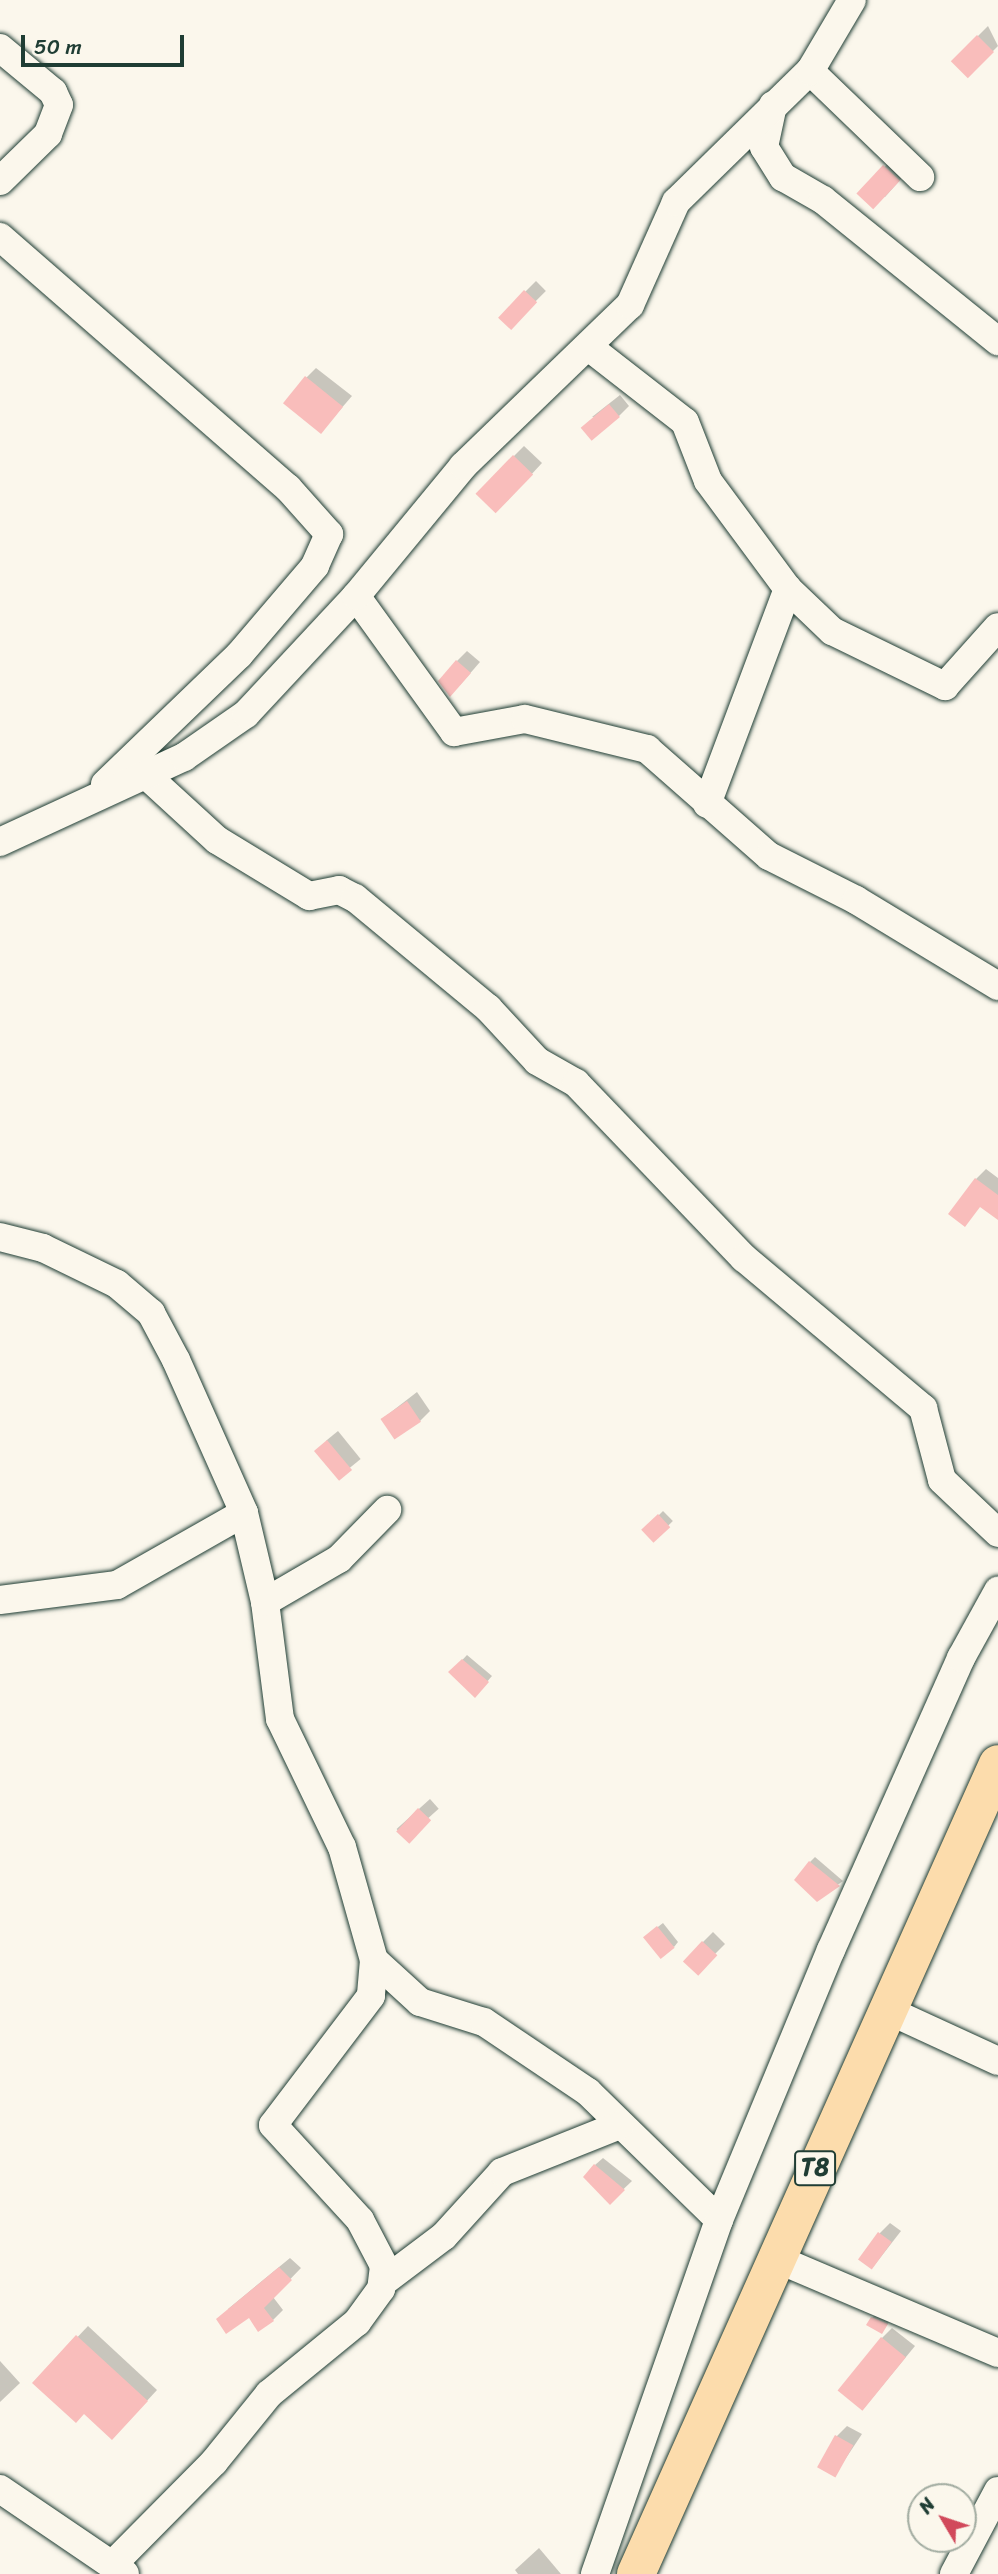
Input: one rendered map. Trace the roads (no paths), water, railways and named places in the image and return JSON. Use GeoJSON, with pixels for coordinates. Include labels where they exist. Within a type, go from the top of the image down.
{"type":"FeatureCollection","features":[{"type":"Feature","properties":{"kind":"highway","name":"T8"},"geometry":{"type":"LineString","coordinates":[[636,2574],[885,2009],[998,1764]]}},
{"type":"Feature","properties":{"kind":"street"},"geometry":{"type":"LineString","coordinates":[[0,842],[146,775],[246,714],[356,596],[471,457],[590,348],[636,297],[676,202],[810,71],[852,0]]}},
{"type":"Feature","properties":{"kind":"street"},"geometry":{"type":"LineString","coordinates":[[0,48],[53,92],[59,105],[58,118],[40,143],[0,181]]}},
{"type":"Feature","properties":{"kind":"street"},"geometry":{"type":"LineString","coordinates":[[810,71],[920,177]]}},
{"type":"Feature","properties":{"kind":"street"},"geometry":{"type":"LineString","coordinates":[[773,105],[764,147],[783,177],[823,200],[998,341]]}},
{"type":"Feature","properties":{"kind":"street"},"geometry":{"type":"LineString","coordinates":[[0,237],[288,488],[330,534],[315,566],[239,655],[88,800]]}},
{"type":"Feature","properties":{"kind":"street"},"geometry":{"type":"LineString","coordinates":[[590,348],[685,422],[708,481],[788,589],[853,644],[945,686],[998,627]]}},
{"type":"Feature","properties":{"kind":"street"},"geometry":{"type":"LineString","coordinates":[[707,804],[788,589]]}},
{"type":"Feature","properties":{"kind":"street"},"geometry":{"type":"LineString","coordinates":[[356,596],[454,732],[525,719],[579,737],[635,744],[669,766],[707,804],[769,856],[856,900],[998,986]]}},
{"type":"Feature","properties":{"kind":"street"},"geometry":{"type":"LineString","coordinates":[[146,775],[217,840],[309,896],[339,890],[355,898],[488,1008],[537,1061],[576,1083],[744,1258],[923,1408],[942,1480],[998,1533]]}},
{"type":"Feature","properties":{"kind":"street"},"geometry":{"type":"LineString","coordinates":[[0,1237],[100,1273],[151,1313],[244,1513],[265,1602],[280,1719],[342,1847],[374,1960],[371,1996],[273,2125],[360,2220],[384,2266],[383,2283]]}},
{"type":"Feature","properties":{"kind":"street"},"geometry":{"type":"LineString","coordinates":[[265,1602],[339,1559],[387,1510]]}},
{"type":"Feature","properties":{"kind":"street"},"geometry":{"type":"LineString","coordinates":[[0,1600],[117,1585],[244,1513]]}},
{"type":"Feature","properties":{"kind":"street"},"geometry":{"type":"LineString","coordinates":[[595,2574],[719,2220],[831,1950],[961,1658],[998,1591]]}},
{"type":"Feature","properties":{"kind":"street"},"geometry":{"type":"LineString","coordinates":[[374,1960],[419,2002],[484,2022],[519,2043],[588,2092],[719,2220]]}},
{"type":"Feature","properties":{"kind":"street"},"geometry":{"type":"LineString","coordinates":[[885,2009],[998,2061]]}},
{"type":"Feature","properties":{"kind":"street"},"geometry":{"type":"LineString","coordinates":[[0,2489],[119,2569],[214,2462],[269,2394],[358,2322],[383,2283],[444,2236],[502,2172],[620,2125]]}},
{"type":"Feature","properties":{"kind":"street"},"geometry":{"type":"LineString","coordinates":[[775,2258],[998,2353]]}},
{"type":"Feature","properties":{"kind":"street"},"geometry":{"type":"LineString","coordinates":[[954,2574],[998,2491]]}}]}
